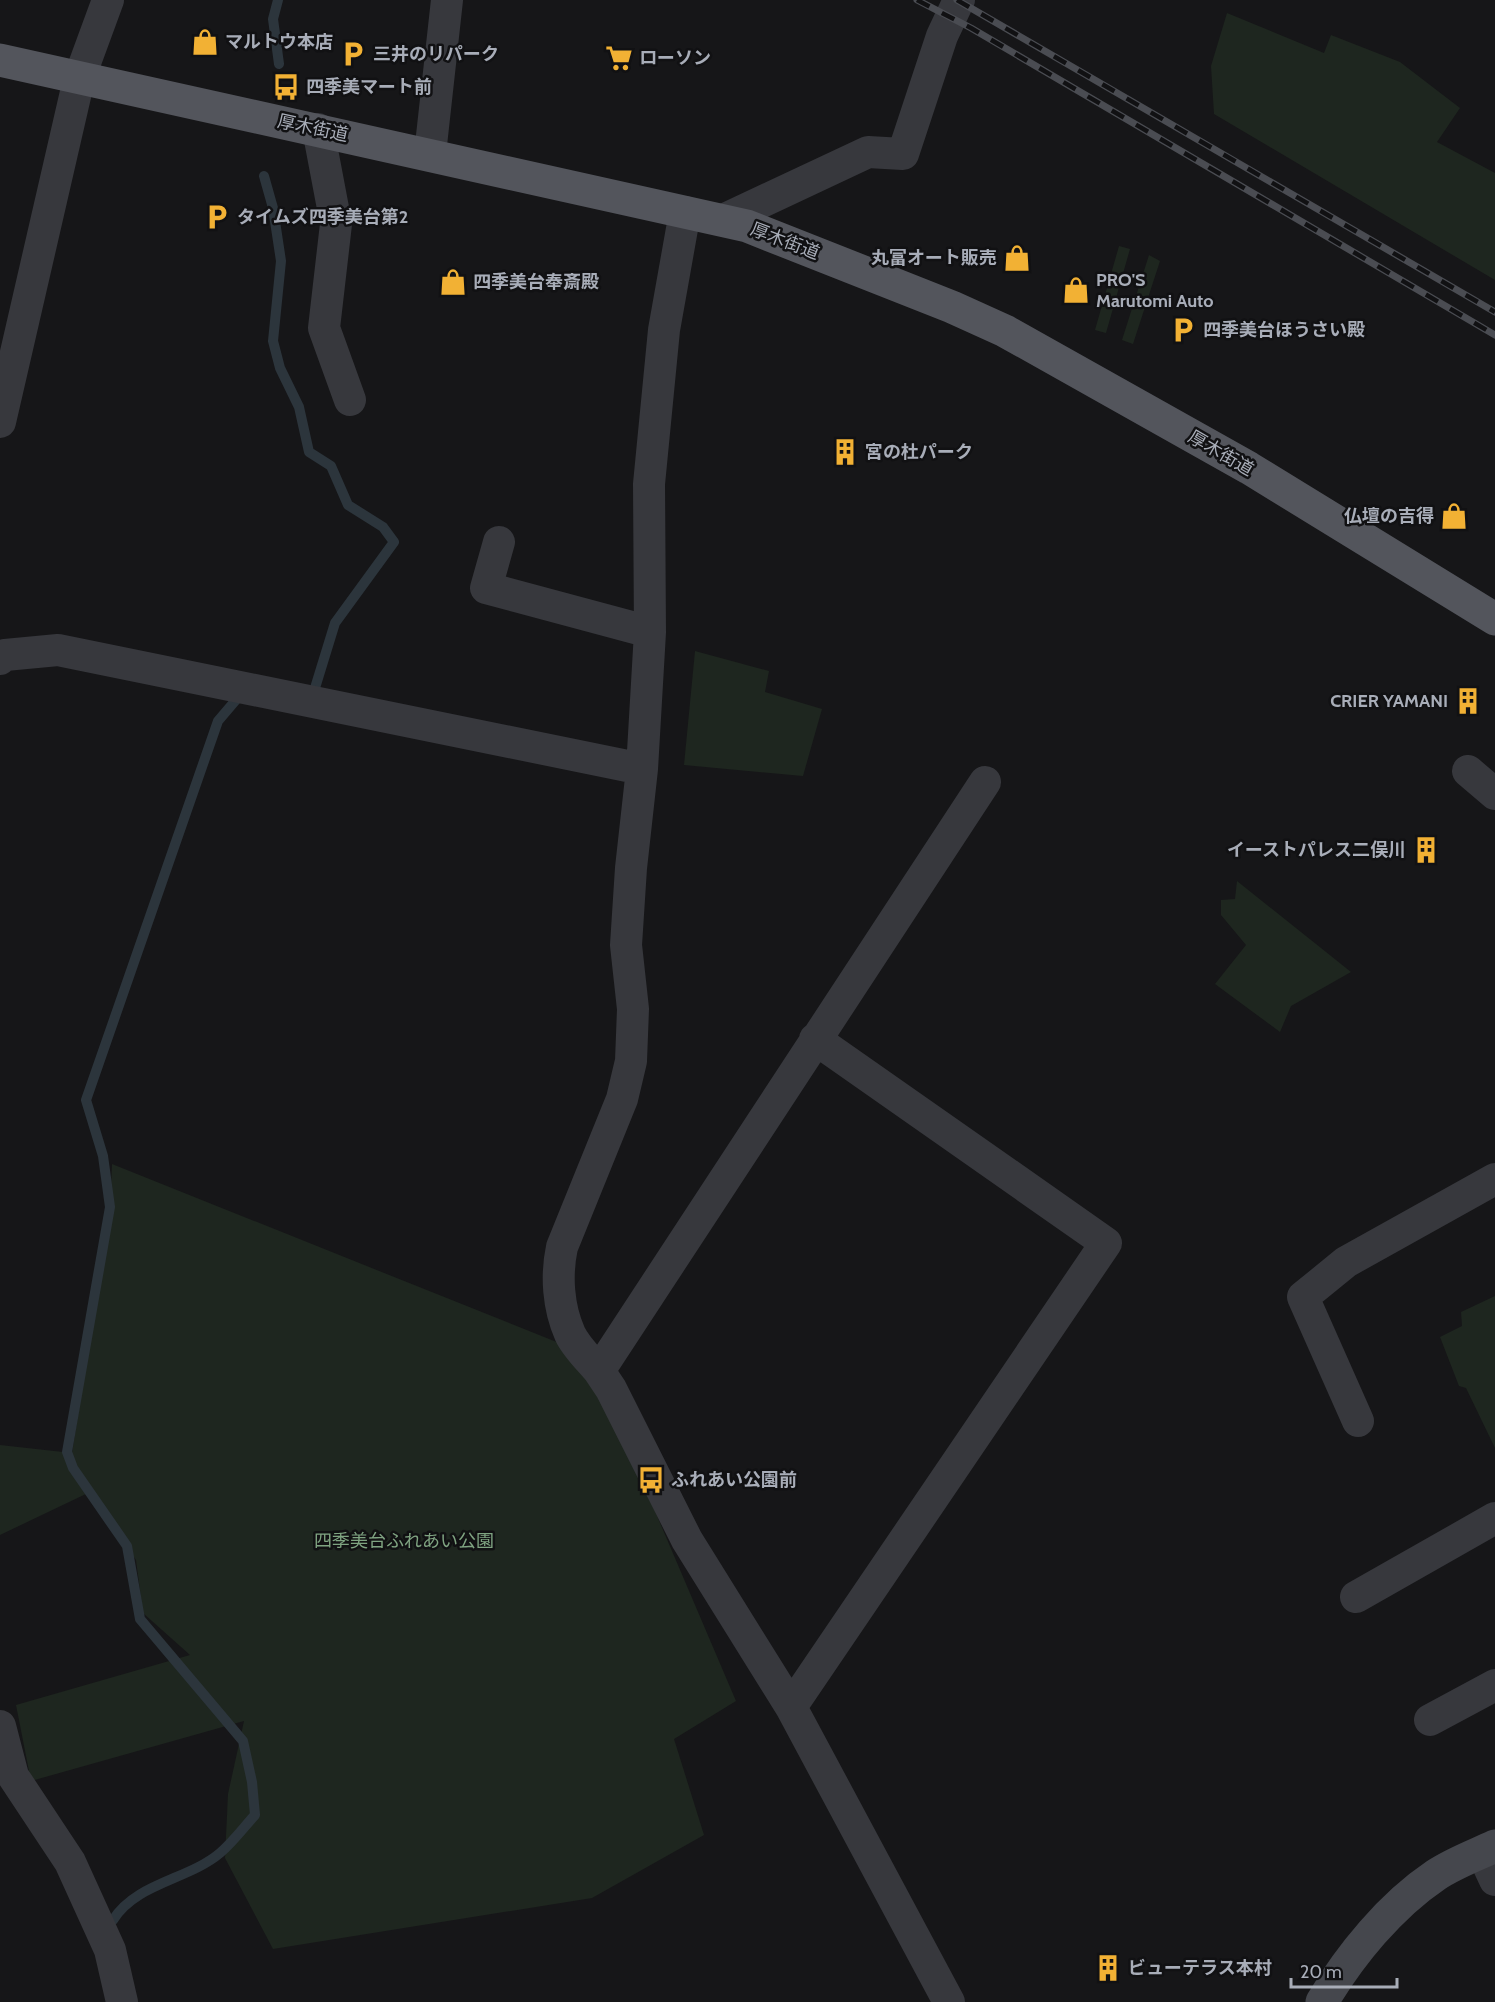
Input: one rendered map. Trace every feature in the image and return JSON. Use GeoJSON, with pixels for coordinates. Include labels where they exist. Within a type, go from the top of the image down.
{"type":"FeatureCollection","features":[{"type":"Feature","properties":{"kind":"main road","name":"厚木街道"},"geometry":{"type":"LineString","coordinates":[[0,60],[747,226],[898,285],[1005,331],[1249,468],[1495,619]]}},
{"type":"Feature","properties":{"kind":"street"},"geometry":{"type":"LineString","coordinates":[[0,422],[80,79],[108,0]]}},
{"type":"Feature","properties":{"kind":"street"},"geometry":{"type":"LineString","coordinates":[[429,154],[447,0]]}},
{"type":"Feature","properties":{"kind":"street"},"geometry":{"type":"LineString","coordinates":[[723,220],[868,152],[903,154],[942,36],[959,0]]}},
{"type":"Feature","properties":{"kind":"street"},"geometry":{"type":"LineString","coordinates":[[318,129],[336,224],[324,328],[350,400]]}},
{"type":"Feature","properties":{"kind":"street"},"geometry":{"type":"LineString","coordinates":[[685,212],[664,330],[649,484],[650,632],[642,769],[631,868],[626,945],[633,1009],[632,1061],[622,1099],[561,1247],[557,1272],[563,1313],[571,1335],[602,1386],[687,1540],[791,1707],[949,2002]]}},
{"type":"Feature","properties":{"kind":"street"},"geometry":{"type":"LineString","coordinates":[[498,542],[486,588],[650,632]]}},
{"type":"Feature","properties":{"kind":"street"},"geometry":{"type":"LineString","coordinates":[[0,659],[5,655],[58,650],[642,769]]}},
{"type":"Feature","properties":{"kind":"street"},"geometry":{"type":"LineString","coordinates":[[1468,771],[1495,794]]}},
{"type":"Feature","properties":{"kind":"street"},"geometry":{"type":"LineString","coordinates":[[602,1386],[815,1039],[985,782]]}},
{"type":"Feature","properties":{"kind":"street"},"geometry":{"type":"LineString","coordinates":[[791,1707],[1106,1243],[815,1039]]}},
{"type":"Feature","properties":{"kind":"street"},"geometry":{"type":"LineString","coordinates":[[1358,1421],[1303,1297],[1346,1262],[1495,1179]]}},
{"type":"Feature","properties":{"kind":"street"},"geometry":{"type":"LineString","coordinates":[[1356,1597],[1495,1518]]}},
{"type":"Feature","properties":{"kind":"street"},"geometry":{"type":"LineString","coordinates":[[1430,1720],[1495,1685]]}},
{"type":"Feature","properties":{"kind":"street"},"geometry":{"type":"LineString","coordinates":[[0,1725],[6,1771],[13,1776],[70,1862],[110,1950],[122,2002]]}},
{"type":"Feature","properties":{"kind":"street"},"geometry":{"type":"LineString","coordinates":[[1322,2002],[1351,1957],[1402,1903],[1437,1874],[1491,1860]]}},
{"type":"Feature","properties":{"kind":"green space"},"geometry":{"type":"Polygon","coordinates":[[[1227,13],[1324,53],[1331,35],[1400,62],[1460,108],[1437,142],[1495,173],[1495,280],[1214,114],[1211,66],[1227,13]]]}},
{"type":"Feature","properties":{"kind":"green space"},"geometry":{"type":"Polygon","coordinates":[[[1119,246],[1130,249],[1106,333],[1095,330],[1119,246]]]}},
{"type":"Feature","properties":{"kind":"green space"},"geometry":{"type":"Polygon","coordinates":[[[1149,255],[1160,261],[1133,344],[1122,340],[1149,255]]]}},
{"type":"Feature","properties":{"kind":"green space"},"geometry":{"type":"Polygon","coordinates":[[[695,651],[769,671],[765,692],[822,709],[803,776],[684,765],[695,651]]]}},
{"type":"Feature","properties":{"kind":"green space"},"geometry":{"type":"Polygon","coordinates":[[[1237,881],[1351,972],[1291,1006],[1280,1032],[1215,984],[1246,945],[1221,915],[1221,900],[1235,899],[1237,881]]]}},
{"type":"Feature","properties":{"kind":"green space","name":"四季美台ふれあい公園"},"geometry":{"type":"Polygon","coordinates":[[[112,1164],[569,1347],[599,1380],[736,1701],[674,1739],[704,1835],[592,1898],[273,1949],[225,1858],[228,1794],[244,1721],[31,1781],[16,1705],[190,1655],[143,1613],[136,1560],[90,1492],[0,1535],[0,1445],[72,1453],[110,1214],[112,1164]]]}},
{"type":"Feature","properties":{"kind":"green space"},"geometry":{"type":"Polygon","coordinates":[[[1495,1296],[1495,1448],[1466,1388],[1459,1386],[1440,1337],[1462,1326],[1461,1312],[1495,1296]]]}},
{"type":"Feature","properties":{"kind":"waterway"},"geometry":{"type":"LineString","coordinates":[[278,0],[273,19],[279,64]]}},
{"type":"Feature","properties":{"kind":"waterway"},"geometry":{"type":"LineString","coordinates":[[264,176],[273,208],[281,261],[273,341],[280,368],[299,407],[309,452],[331,466],[348,505],[383,527],[394,542],[335,623],[315,688]]}},
{"type":"Feature","properties":{"kind":"waterway"},"geometry":{"type":"LineString","coordinates":[[113,1920],[135,1898],[193,1870],[220,1853],[255,1815],[252,1782],[243,1741],[140,1619],[127,1546],[73,1468],[67,1452],[110,1207],[103,1156],[86,1100],[218,721],[241,694]]}},
{"type":"Feature","properties":{"kind":"railway"},"geometry":{"type":"LineString","coordinates":[[917,0],[971,28],[1495,335]]}},
{"type":"Feature","properties":{"kind":"railway"},"geometry":{"type":"LineString","coordinates":[[957,0],[1495,312]]}},
{"type":"Feature","properties":{"kind":"place","name":"マルトウ本店"},"geometry":{"type":"Point","coordinates":[205,42]}},
{"type":"Feature","properties":{"kind":"place","name":"三井のリパーク"},"geometry":{"type":"Point","coordinates":[353,54]}},
{"type":"Feature","properties":{"kind":"place","name":"ローソン"},"geometry":{"type":"Point","coordinates":[619,58]}},
{"type":"Feature","properties":{"kind":"place","name":"四季美マート前"},"geometry":{"type":"Point","coordinates":[286,87]}},
{"type":"Feature","properties":{"kind":"place","name":"タイムズ四季美台第2"},"geometry":{"type":"Point","coordinates":[217,217]}},
{"type":"Feature","properties":{"kind":"place","name":"丸富オート販売"},"geometry":{"type":"Point","coordinates":[1017,258]}},
{"type":"Feature","properties":{"kind":"place","name":"四季美台奉斎殿"},"geometry":{"type":"Point","coordinates":[453,282]}},
{"type":"Feature","properties":{"kind":"place","name":"PRO'S Marutomi Auto"},"geometry":{"type":"Point","coordinates":[1076,290]}},
{"type":"Feature","properties":{"kind":"place","name":"四季美台ほうさい殿"},"geometry":{"type":"Point","coordinates":[1183,330]}},
{"type":"Feature","properties":{"kind":"place","name":"宮の杜パーク"},"geometry":{"type":"Point","coordinates":[845,452]}},
{"type":"Feature","properties":{"kind":"place","name":"仏壇の吉得"},"geometry":{"type":"Point","coordinates":[1454,516]}},
{"type":"Feature","properties":{"kind":"place","name":"CRIER YAMANI"},"geometry":{"type":"Point","coordinates":[1468,701]}},
{"type":"Feature","properties":{"kind":"place","name":"イーストパレス二俣川"},"geometry":{"type":"Point","coordinates":[1426,850]}},
{"type":"Feature","properties":{"kind":"place","name":"ふれあい公園前"},"geometry":{"type":"Point","coordinates":[651,1480]}},
{"type":"Feature","properties":{"kind":"place","name":"ビューテラス本村"},"geometry":{"type":"Point","coordinates":[1108,1968]}}]}
